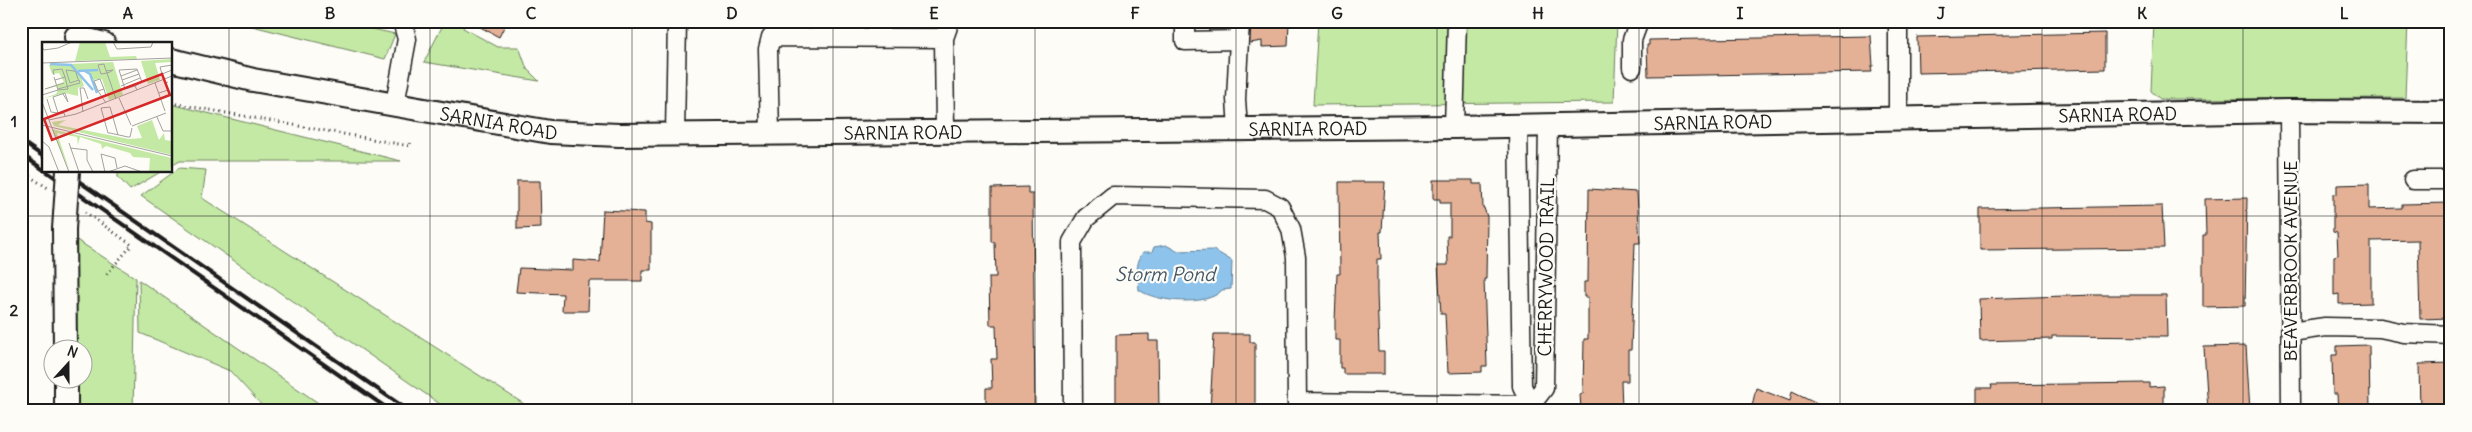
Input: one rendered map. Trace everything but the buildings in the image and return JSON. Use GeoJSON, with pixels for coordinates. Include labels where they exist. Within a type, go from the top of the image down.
{"type":"FeatureCollection","features":[{"type":"Feature","properties":{"kind":"main road"},"geometry":{"type":"LineString","coordinates":[[76,34],[98,42]]}},
{"type":"Feature","properties":{"kind":"main road","name":"SARNIA ROAD"},"geometry":{"type":"LineString","coordinates":[[172,60],[253,80],[550,132],[619,135],[1548,126],[2289,111],[2451,112]]}},
{"type":"Feature","properties":{"kind":"main road"},"geometry":{"type":"LineString","coordinates":[[65,340],[64,229],[68,172]]}},
{"type":"Feature","properties":{"kind":"main road"},"geometry":{"type":"LineString","coordinates":[[66,390],[66,411]]}},
{"type":"Feature","properties":{"kind":"street"},"geometry":{"type":"LineString","coordinates":[[395,104],[406,39],[402,21]]}},
{"type":"Feature","properties":{"kind":"street"},"geometry":{"type":"LineString","coordinates":[[675,133],[676,21]]}},
{"type":"Feature","properties":{"kind":"street"},"geometry":{"type":"LineString","coordinates":[[770,134],[768,59],[771,37],[780,27],[780,21]]}},
{"type":"Feature","properties":{"kind":"street"},"geometry":{"type":"LineString","coordinates":[[945,132],[944,38],[950,21]]}},
{"type":"Feature","properties":{"kind":"street"},"geometry":{"type":"LineString","coordinates":[[1185,21],[1185,41],[1239,40]]}},
{"type":"Feature","properties":{"kind":"street"},"geometry":{"type":"LineString","coordinates":[[1238,129],[1236,99],[1240,21]]}},
{"type":"Feature","properties":{"kind":"street"},"geometry":{"type":"LineString","coordinates":[[1454,127],[1456,21]]}},
{"type":"Feature","properties":{"kind":"street"},"geometry":{"type":"LineString","coordinates":[[1632,68],[1632,40],[1639,21]]}},
{"type":"Feature","properties":{"kind":"street"},"geometry":{"type":"LineString","coordinates":[[1898,21],[1898,119]]}},
{"type":"Feature","properties":{"kind":"street"},"geometry":{"type":"LineString","coordinates":[[771,37],[944,38]]}},
{"type":"Feature","properties":{"kind":"street","name":"BEAVERBROOK AVENUE"},"geometry":{"type":"LineString","coordinates":[[2289,111],[2291,411]]}},
{"type":"Feature","properties":{"kind":"street","name":"CHERRYWOOD TRAIL"},"geometry":{"type":"LineString","coordinates":[[1518,126],[1522,386],[1531,408]]}},
{"type":"Feature","properties":{"kind":"street","name":"CHERRYWOOD TRAIL"},"geometry":{"type":"LineString","coordinates":[[1531,408],[1544,388],[1548,126]]}},
{"type":"Feature","properties":{"kind":"street"},"geometry":{"type":"LineString","coordinates":[[2413,180],[2451,180]]}},
{"type":"Feature","properties":{"kind":"street"},"geometry":{"type":"LineString","coordinates":[[1074,411],[1072,242],[1086,218],[1113,196],[1265,199],[1280,207],[1290,229],[1296,257],[1297,406],[1531,408]]}},
{"type":"Feature","properties":{"kind":"street"},"geometry":{"type":"LineString","coordinates":[[2291,332],[2325,327],[2380,328],[2404,333],[2451,335]]}},
{"type":"Feature","properties":{"kind":"path"},"geometry":{"type":"LineString","coordinates":[[172,103],[410,146],[412,140]]}},
{"type":"Feature","properties":{"kind":"path"},"geometry":{"type":"LineString","coordinates":[[21,171],[54,192]]}},
{"type":"Feature","properties":{"kind":"path"},"geometry":{"type":"LineString","coordinates":[[79,208],[132,245],[105,276]]}},
{"type":"Feature","properties":{"kind":"green space"},"geometry":{"type":"Polygon","coordinates":[[[232,21],[337,21],[395,34],[385,59],[232,21]]]}},
{"type":"Feature","properties":{"kind":"green space"},"geometry":{"type":"Polygon","coordinates":[[[445,21],[467,21],[463,28],[498,47],[519,47],[527,69],[539,81],[424,62],[445,21]]]}},
{"type":"Feature","properties":{"kind":"green space"},"geometry":{"type":"Polygon","coordinates":[[[1318,21],[1617,21],[1614,102],[1313,105],[1318,21]]]}},
{"type":"Feature","properties":{"kind":"green space"},"geometry":{"type":"Polygon","coordinates":[[[2154,21],[2408,21],[2405,98],[2160,99],[2151,91],[2154,21]]]}},
{"type":"Feature","properties":{"kind":"green space"},"geometry":{"type":"Polygon","coordinates":[[[172,104],[401,161],[180,161],[172,165],[172,104]]]}},
{"type":"Feature","properties":{"kind":"green space"},"geometry":{"type":"Polygon","coordinates":[[[179,168],[206,170],[202,198],[535,411],[450,411],[141,196],[179,168]]]}},
{"type":"Feature","properties":{"kind":"green space"},"geometry":{"type":"Polygon","coordinates":[[[118,172],[160,172],[130,190],[118,177],[118,172]]]}},
{"type":"Feature","properties":{"kind":"green space"},"geometry":{"type":"Polygon","coordinates":[[[72,237],[136,278],[133,411],[72,411],[72,390],[92,390],[92,340],[72,340],[72,237]]]}},
{"type":"Feature","properties":{"kind":"green space"},"geometry":{"type":"Polygon","coordinates":[[[139,280],[330,411],[267,411],[230,371],[140,333],[139,280]]]}},
{"type":"Feature","properties":{"kind":"water","name":"Storm Pond"},"geometry":{"type":"Polygon","coordinates":[[[1166,245],[1177,251],[1214,250],[1232,261],[1231,289],[1222,290],[1206,299],[1194,301],[1169,300],[1139,290],[1138,262],[1143,252],[1152,252],[1154,247],[1166,245]]]}},
{"type":"Feature","properties":{"kind":"railway"},"geometry":{"type":"LineString","coordinates":[[21,141],[42,156]]}},
{"type":"Feature","properties":{"kind":"railway"},"geometry":{"type":"LineString","coordinates":[[21,154],[42,169]]}},
{"type":"Feature","properties":{"kind":"railway"},"geometry":{"type":"LineString","coordinates":[[47,172],[391,411]]}},
{"type":"Feature","properties":{"kind":"railway"},"geometry":{"type":"LineString","coordinates":[[65,172],[409,411]]}}]}
